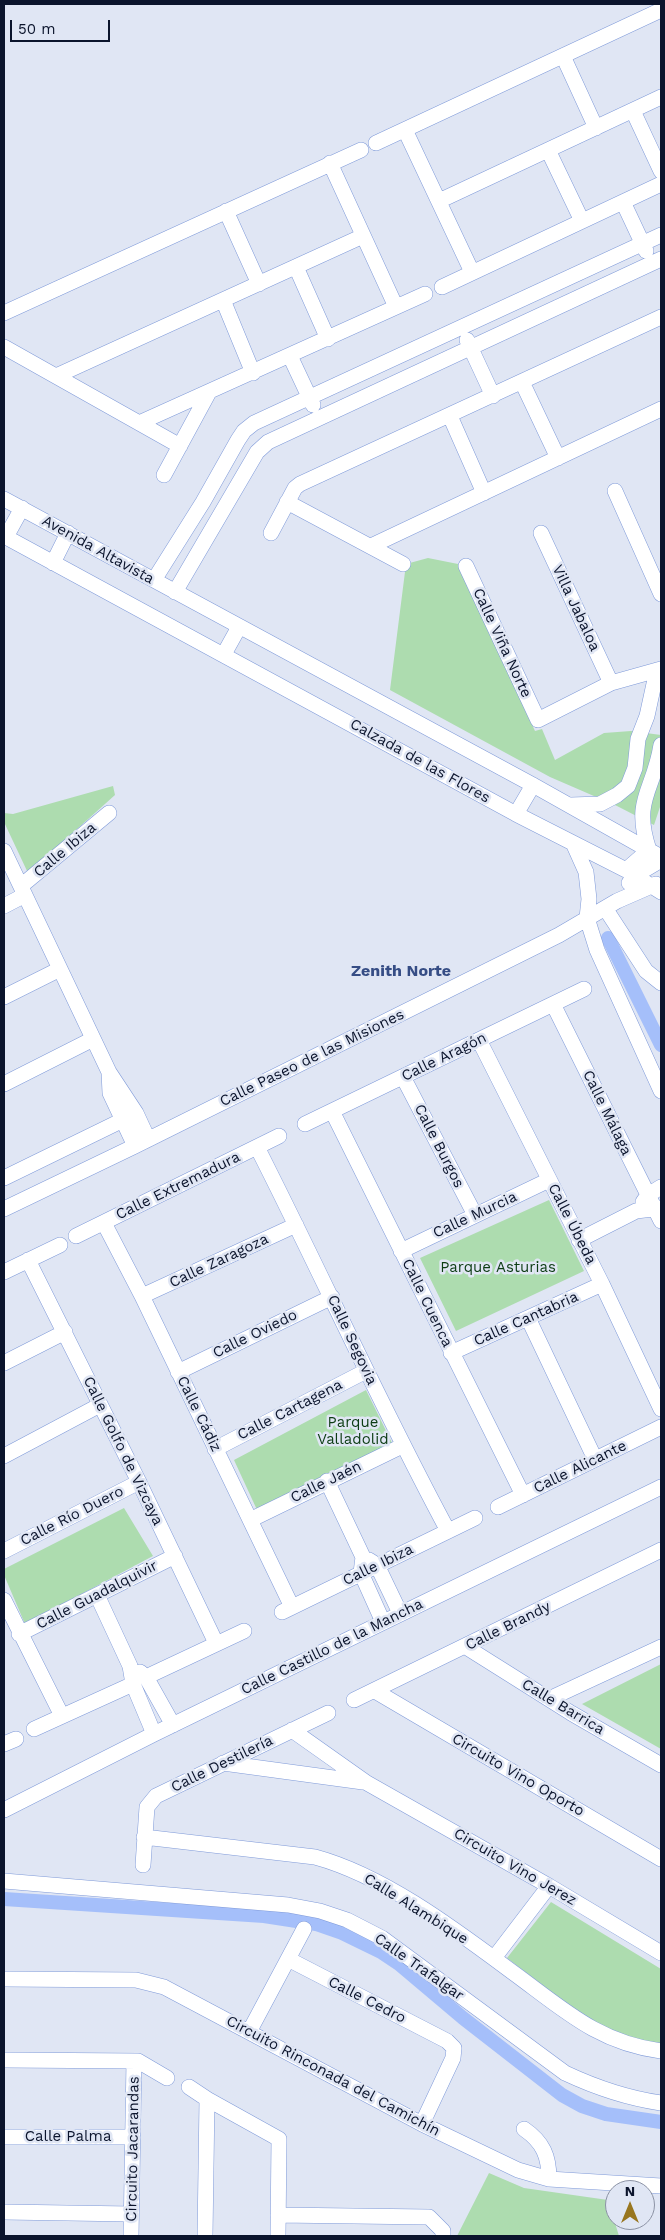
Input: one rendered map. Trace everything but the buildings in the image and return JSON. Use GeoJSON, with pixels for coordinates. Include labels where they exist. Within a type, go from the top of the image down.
{"type":"FeatureCollection","features":[{"type":"Feature","properties":{"kind":"street"},"geometry":{"type":"LineString","coordinates":[[376,143],[661,10]]}},
{"type":"Feature","properties":{"kind":"street"},"geometry":{"type":"LineString","coordinates":[[563,56],[596,128]]}},
{"type":"Feature","properties":{"kind":"street"},"geometry":{"type":"LineString","coordinates":[[439,201],[661,98]]}},
{"type":"Feature","properties":{"kind":"street"},"geometry":{"type":"LineString","coordinates":[[633,111],[661,171]]}},
{"type":"Feature","properties":{"kind":"street"},"geometry":{"type":"LineString","coordinates":[[405,130],[472,272]]}},
{"type":"Feature","properties":{"kind":"street"},"geometry":{"type":"LineString","coordinates":[[4,313],[361,150]]}},
{"type":"Feature","properties":{"kind":"street"},"geometry":{"type":"LineString","coordinates":[[548,150],[582,222]]}},
{"type":"Feature","properties":{"kind":"street"},"geometry":{"type":"LineString","coordinates":[[330,163],[396,307]]}},
{"type":"Feature","properties":{"kind":"street"},"geometry":{"type":"LineString","coordinates":[[442,287],[661,184]]}},
{"type":"Feature","properties":{"kind":"street"},"geometry":{"type":"LineString","coordinates":[[175,592],[257,452],[268,442],[657,262],[642,243],[623,202]]}},
{"type":"Feature","properties":{"kind":"street"},"geometry":{"type":"LineString","coordinates":[[226,211],[259,284]]}},
{"type":"Feature","properties":{"kind":"street"},"geometry":{"type":"LineString","coordinates":[[154,580],[203,502],[244,431],[254,424],[661,235]]}},
{"type":"Feature","properties":{"kind":"street"},"geometry":{"type":"LineString","coordinates":[[56,376],[363,236]]}},
{"type":"Feature","properties":{"kind":"street"},"geometry":{"type":"LineString","coordinates":[[296,267],[328,339]]}},
{"type":"Feature","properties":{"kind":"street"},"geometry":{"type":"LineString","coordinates":[[139,424],[425,294]]}},
{"type":"Feature","properties":{"kind":"street"},"geometry":{"type":"LineString","coordinates":[[223,300],[253,373]]}},
{"type":"Feature","properties":{"kind":"street"},"geometry":{"type":"LineString","coordinates":[[271,533],[287,502],[300,484],[661,317]]}},
{"type":"Feature","properties":{"kind":"street"},"geometry":{"type":"LineString","coordinates":[[461,328],[493,396]]}},
{"type":"Feature","properties":{"kind":"street"},"geometry":{"type":"LineString","coordinates":[[4,347],[180,446]]}},
{"type":"Feature","properties":{"kind":"street"},"geometry":{"type":"LineString","coordinates":[[290,356],[319,418]]}},
{"type":"Feature","properties":{"kind":"street"},"geometry":{"type":"LineString","coordinates":[[522,382],[558,458]]}},
{"type":"Feature","properties":{"kind":"street"},"geometry":{"type":"LineString","coordinates":[[164,475],[208,394]]}},
{"type":"Feature","properties":{"kind":"street"},"geometry":{"type":"LineString","coordinates":[[371,546],[661,409]]}},
{"type":"Feature","properties":{"kind":"street"},"geometry":{"type":"LineString","coordinates":[[450,416],[484,493]]}},
{"type":"Feature","properties":{"kind":"street"},"geometry":{"type":"LineString","coordinates":[[615,491],[661,594]]}},
{"type":"Feature","properties":{"kind":"street","name":"Avenida Altavista"},"geometry":{"type":"LineString","coordinates":[[4,498],[192,602]]}},
{"type":"Feature","properties":{"kind":"street"},"geometry":{"type":"LineString","coordinates":[[287,502],[403,564]]}},
{"type":"Feature","properties":{"kind":"street"},"geometry":{"type":"LineString","coordinates":[[5,536],[22,508]]}},
{"type":"Feature","properties":{"kind":"street"},"geometry":{"type":"LineString","coordinates":[[52,563],[68,533]]}},
{"type":"Feature","properties":{"kind":"street","name":"Villa Jabaloa"},"geometry":{"type":"LineString","coordinates":[[541,533],[611,683]]}},
{"type":"Feature","properties":{"kind":"street","name":"Avenida Altavista"},"geometry":{"type":"LineString","coordinates":[[5,536],[52,563],[178,629]]}},
{"type":"Feature","properties":{"kind":"street","name":"Calle Viña Norte"},"geometry":{"type":"LineString","coordinates":[[466,566],[538,720],[611,683]]}},
{"type":"Feature","properties":{"kind":"street","name":"Calzada de las Flores"},"geometry":{"type":"LineString","coordinates":[[192,602],[568,804],[657,856]]}},
{"type":"Feature","properties":{"kind":"street"},"geometry":{"type":"LineString","coordinates":[[224,654],[239,627]]}},
{"type":"Feature","properties":{"kind":"street","name":"Calzada de las Flores"},"geometry":{"type":"LineString","coordinates":[[178,629],[516,814],[658,887]]}},
{"type":"Feature","properties":{"kind":"street"},"geometry":{"type":"LineString","coordinates":[[568,804],[591,806],[600,804],[617,795],[628,786],[632,778],[638,739],[657,692],[659,669],[611,683]]}},
{"type":"Feature","properties":{"kind":"street"},"geometry":{"type":"LineString","coordinates":[[657,856],[642,824],[642,810],[643,799],[655,772],[661,745]]}},
{"type":"Feature","properties":{"kind":"street"},"geometry":{"type":"LineString","coordinates":[[516,814],[533,785]]}},
{"type":"Feature","properties":{"kind":"street"},"geometry":{"type":"LineString","coordinates":[[617,795],[642,810]]}},
{"type":"Feature","properties":{"kind":"street","name":"Calle Ibiza"},"geometry":{"type":"LineString","coordinates":[[4,906],[109,813]]}},
{"type":"Feature","properties":{"kind":"street"},"geometry":{"type":"LineString","coordinates":[[572,843],[586,872],[587,918],[597,950],[661,1091]]}},
{"type":"Feature","properties":{"kind":"street"},"geometry":{"type":"LineString","coordinates":[[4,855],[109,1072],[136,1114],[141,1143]]}},
{"type":"Feature","properties":{"kind":"street","name":"Calle Paseo de las Misiones"},"geometry":{"type":"LineString","coordinates":[[611,904],[630,873],[657,856]]}},
{"type":"Feature","properties":{"kind":"street","name":"Calle Paseo de las Misiones"},"geometry":{"type":"LineString","coordinates":[[4,1208],[141,1143],[559,935],[611,904],[658,887]]}},
{"type":"Feature","properties":{"kind":"street"},"geometry":{"type":"LineString","coordinates":[[611,904],[646,971],[661,983]]}},
{"type":"Feature","properties":{"kind":"street"},"geometry":{"type":"LineString","coordinates":[[4,997],[60,970]]}},
{"type":"Feature","properties":{"kind":"street","name":"Calle Aragón"},"geometry":{"type":"LineString","coordinates":[[305,1124],[584,989]]}},
{"type":"Feature","properties":{"kind":"street","name":"Calle Málaga"},"geometry":{"type":"LineString","coordinates":[[554,1004],[648,1195],[659,1213]]}},
{"type":"Feature","properties":{"kind":"street"},"geometry":{"type":"LineString","coordinates":[[4,1084],[93,1039]]}},
{"type":"Feature","properties":{"kind":"street","name":"Calle Úbeda"},"geometry":{"type":"LineString","coordinates":[[479,1040],[602,1284],[661,1410]]}},
{"type":"Feature","properties":{"kind":"street"},"geometry":{"type":"LineString","coordinates":[[109,1072],[110,1093],[122,1120],[141,1143]]}},
{"type":"Feature","properties":{"kind":"street","name":"Calle Burgos"},"geometry":{"type":"LineString","coordinates":[[403,1077],[475,1216]]}},
{"type":"Feature","properties":{"kind":"street","name":"Calle Cuenca"},"geometry":{"type":"LineString","coordinates":[[332,1111],[451,1353],[523,1494]]}},
{"type":"Feature","properties":{"kind":"street"},"geometry":{"type":"LineString","coordinates":[[4,1178],[136,1114]]}},
{"type":"Feature","properties":{"kind":"street","name":"Calle Extremadura"},"geometry":{"type":"LineString","coordinates":[[76,1236],[279,1136]]}},
{"type":"Feature","properties":{"kind":"street","name":"Calle Segovia"},"geometry":{"type":"LineString","coordinates":[[257,1148],[332,1297],[402,1446],[448,1531]]}},
{"type":"Feature","properties":{"kind":"street","name":"Calle Murcia"},"geometry":{"type":"LineString","coordinates":[[401,1250],[550,1180]]}},
{"type":"Feature","properties":{"kind":"street"},"geometry":{"type":"LineString","coordinates":[[579,1240],[636,1211],[648,1195],[661,1187]]}},
{"type":"Feature","properties":{"kind":"street"},"geometry":{"type":"LineString","coordinates":[[636,1211],[659,1213]]}},
{"type":"Feature","properties":{"kind":"street","name":"Calle Cádiz"},"geometry":{"type":"LineString","coordinates":[[104,1223],[142,1296],[250,1520],[287,1609]]}},
{"type":"Feature","properties":{"kind":"street","name":"Calle Zaragoza"},"geometry":{"type":"LineString","coordinates":[[142,1296],[296,1225]]}},
{"type":"Feature","properties":{"kind":"street"},"geometry":{"type":"LineString","coordinates":[[4,1272],[60,1245]]}},
{"type":"Feature","properties":{"kind":"street","name":"Calle Golfo de Vizcaya"},"geometry":{"type":"LineString","coordinates":[[28,1260],[139,1482],[216,1643]]}},
{"type":"Feature","properties":{"kind":"street","name":"Calle Cantabria"},"geometry":{"type":"LineString","coordinates":[[451,1353],[602,1284]]}},
{"type":"Feature","properties":{"kind":"street","name":"Calle Oviedo"},"geometry":{"type":"LineString","coordinates":[[178,1372],[332,1297]]}},
{"type":"Feature","properties":{"kind":"street"},"geometry":{"type":"LineString","coordinates":[[528,1318],[595,1459]]}},
{"type":"Feature","properties":{"kind":"street"},"geometry":{"type":"LineString","coordinates":[[4,1363],[65,1332]]}},
{"type":"Feature","properties":{"kind":"street","name":"Calle Cartagena"},"geometry":{"type":"LineString","coordinates":[[215,1449],[366,1371]]}},
{"type":"Feature","properties":{"kind":"street"},"geometry":{"type":"LineString","coordinates":[[4,1456],[100,1405]]}},
{"type":"Feature","properties":{"kind":"street","name":"Calle Alicante"},"geometry":{"type":"LineString","coordinates":[[498,1507],[661,1427]]}},
{"type":"Feature","properties":{"kind":"street","name":"Calle Jaén"},"geometry":{"type":"LineString","coordinates":[[250,1520],[402,1446]]}},
{"type":"Feature","properties":{"kind":"street","name":"Calle Río Duero"},"geometry":{"type":"LineString","coordinates":[[4,1551],[139,1482]]}},
{"type":"Feature","properties":{"kind":"street"},"geometry":{"type":"LineString","coordinates":[[327,1482],[363,1557],[377,1565],[400,1613]]}},
{"type":"Feature","properties":{"kind":"street","name":"Calle Castillo de la Mancha"},"geometry":{"type":"LineString","coordinates":[[4,1810],[400,1613],[661,1487]]}},
{"type":"Feature","properties":{"kind":"street","name":"Calle Ibiza"},"geometry":{"type":"LineString","coordinates":[[287,1609],[474,1518]]}},
{"type":"Feature","properties":{"kind":"street","name":"Calle Brandy"},"geometry":{"type":"LineString","coordinates":[[354,1700],[466,1647],[661,1550]]}},
{"type":"Feature","properties":{"kind":"street","name":"Calle Guadalquivir"},"geometry":{"type":"LineString","coordinates":[[19,1634],[175,1556]]}},
{"type":"Feature","properties":{"kind":"street"},"geometry":{"type":"LineString","coordinates":[[363,1557],[360,1573],[383,1622]]}},
{"type":"Feature","properties":{"kind":"street"},"geometry":{"type":"LineString","coordinates":[[97,1594],[130,1666],[132,1684],[154,1734]]}},
{"type":"Feature","properties":{"kind":"street"},"geometry":{"type":"LineString","coordinates":[[4,1600],[19,1634],[62,1716]]}},
{"type":"Feature","properties":{"kind":"street"},"geometry":{"type":"LineString","coordinates":[[146,1677],[244,1631]]}},
{"type":"Feature","properties":{"kind":"street","name":"Calle Barrica"},"geometry":{"type":"LineString","coordinates":[[466,1647],[549,1699],[661,1765]]}},
{"type":"Feature","properties":{"kind":"street"},"geometry":{"type":"LineString","coordinates":[[549,1699],[661,1647]]}},
{"type":"Feature","properties":{"kind":"street"},"geometry":{"type":"LineString","coordinates":[[130,1666],[146,1677],[173,1725]]}},
{"type":"Feature","properties":{"kind":"street"},"geometry":{"type":"LineString","coordinates":[[34,1729],[132,1684]]}},
{"type":"Feature","properties":{"kind":"street","name":"Circuito Vino Oporto"},"geometry":{"type":"LineString","coordinates":[[375,1691],[661,1859]]}},
{"type":"Feature","properties":{"kind":"street","name":"Calle Destilería"},"geometry":{"type":"LineString","coordinates":[[143,1865],[147,1807],[156,1796],[328,1713]]}},
{"type":"Feature","properties":{"kind":"street","name":"Circuito Vino Jerez"},"geometry":{"type":"LineString","coordinates":[[292,1730],[367,1783],[549,1886],[661,1953]]}},
{"type":"Feature","properties":{"kind":"street","name":"Circuito Vino Jerez"},"geometry":{"type":"LineString","coordinates":[[223,1764],[367,1783]]}},
{"type":"Feature","properties":{"kind":"street","name":"Calle Alambique"},"geometry":{"type":"LineString","coordinates":[[144,1837],[315,1857],[341,1864],[382,1885],[420,1908],[494,1958],[596,2032],[626,2044],[661,2051]]}},
{"type":"Feature","properties":{"kind":"street","name":"Calle Trafalgar"},"geometry":{"type":"LineString","coordinates":[[4,1881],[288,1905],[320,1911],[347,1920],[382,1938],[565,2073],[604,2090],[626,2097],[661,2103]]}},
{"type":"Feature","properties":{"kind":"street"},"geometry":{"type":"LineString","coordinates":[[494,1958],[549,1886]]}},
{"type":"Feature","properties":{"kind":"street"},"geometry":{"type":"LineString","coordinates":[[249,2032],[304,1929]]}},
{"type":"Feature","properties":{"kind":"street","name":"Calle Cedro"},"geometry":{"type":"LineString","coordinates":[[288,1959],[447,2041],[454,2048],[453,2058],[422,2124]]}},
{"type":"Feature","properties":{"kind":"street","name":"Circuito Rinconada del Camichín"},"geometry":{"type":"LineString","coordinates":[[4,1979],[136,1980],[164,1987],[422,2124],[518,2170],[549,2178],[661,2186]]}},
{"type":"Feature","properties":{"kind":"street"},"geometry":{"type":"LineString","coordinates":[[4,2060],[138,2061],[167,2078]]}},
{"type":"Feature","properties":{"kind":"street","name":"Circuito Jacarandas"},"geometry":{"type":"LineString","coordinates":[[131,2236],[134,2061]]}},
{"type":"Feature","properties":{"kind":"street"},"geometry":{"type":"LineString","coordinates":[[189,2087],[279,2139],[278,2236]]}},
{"type":"Feature","properties":{"kind":"street"},"geometry":{"type":"LineString","coordinates":[[205,2236],[207,2099]]}},
{"type":"Feature","properties":{"kind":"street"},"geometry":{"type":"LineString","coordinates":[[524,2129],[537,2138],[546,2152],[549,2178]]}},
{"type":"Feature","properties":{"kind":"street","name":"Calle Palma"},"geometry":{"type":"LineString","coordinates":[[4,2137],[133,2137]]}},
{"type":"Feature","properties":{"kind":"street"},"geometry":{"type":"LineString","coordinates":[[4,2212],[132,2214]]}},
{"type":"Feature","properties":{"kind":"street"},"geometry":{"type":"LineString","coordinates":[[278,2215],[429,2217],[443,2231],[443,2236]]}},
{"type":"Feature","properties":{"kind":"green space"},"geometry":{"type":"Polygon","coordinates":[[[428,558],[458,564],[535,731],[542,729],[555,760],[604,733],[631,731],[661,735],[661,804],[654,825],[617,806],[550,777],[390,690],[406,564],[428,558]]]}},
{"type":"Feature","properties":{"kind":"green space"},"geometry":{"type":"Polygon","coordinates":[[[113,786],[115,795],[28,873],[4,822],[4,813],[13,814],[113,786]]]}},
{"type":"Feature","properties":{"kind":"green space","name":"Parque Asturias"},"geometry":{"type":"Polygon","coordinates":[[[549,1200],[584,1271],[456,1331],[420,1258],[549,1200]]]}},
{"type":"Feature","properties":{"kind":"green space","name":"Parque Valladolid"},"geometry":{"type":"Polygon","coordinates":[[[366,1390],[393,1445],[258,1512],[234,1460],[366,1390]]]}},
{"type":"Feature","properties":{"kind":"green space"},"geometry":{"type":"Polygon","coordinates":[[[124,1508],[153,1556],[25,1624],[4,1575],[4,1569],[124,1508]]]}},
{"type":"Feature","properties":{"kind":"green space"},"geometry":{"type":"Polygon","coordinates":[[[661,1664],[661,1749],[582,1704],[661,1664]]]}},
{"type":"Feature","properties":{"kind":"green space"},"geometry":{"type":"Polygon","coordinates":[[[551,1902],[661,1969],[661,2045],[615,2033],[581,2015],[507,1958],[551,1902]]]}},
{"type":"Feature","properties":{"kind":"green space"},"geometry":{"type":"Polygon","coordinates":[[[489,2173],[524,2188],[605,2200],[605,2230],[617,2230],[619,2236],[457,2236],[489,2173]]]}},
{"type":"Feature","properties":{"kind":"waterway"},"geometry":{"type":"LineString","coordinates":[[608,938],[661,1045]]}},
{"type":"Feature","properties":{"kind":"waterway"},"geometry":{"type":"LineString","coordinates":[[4,1899],[264,1916],[316,1924],[342,1933],[381,1952],[399,1964],[463,2018],[562,2095],[582,2106],[606,2114],[661,2122]]}},
{"type":"Feature","properties":{"kind":"district","name":"Zenith Norte"},"geometry":{"type":"Point","coordinates":[401,971]}}]}
